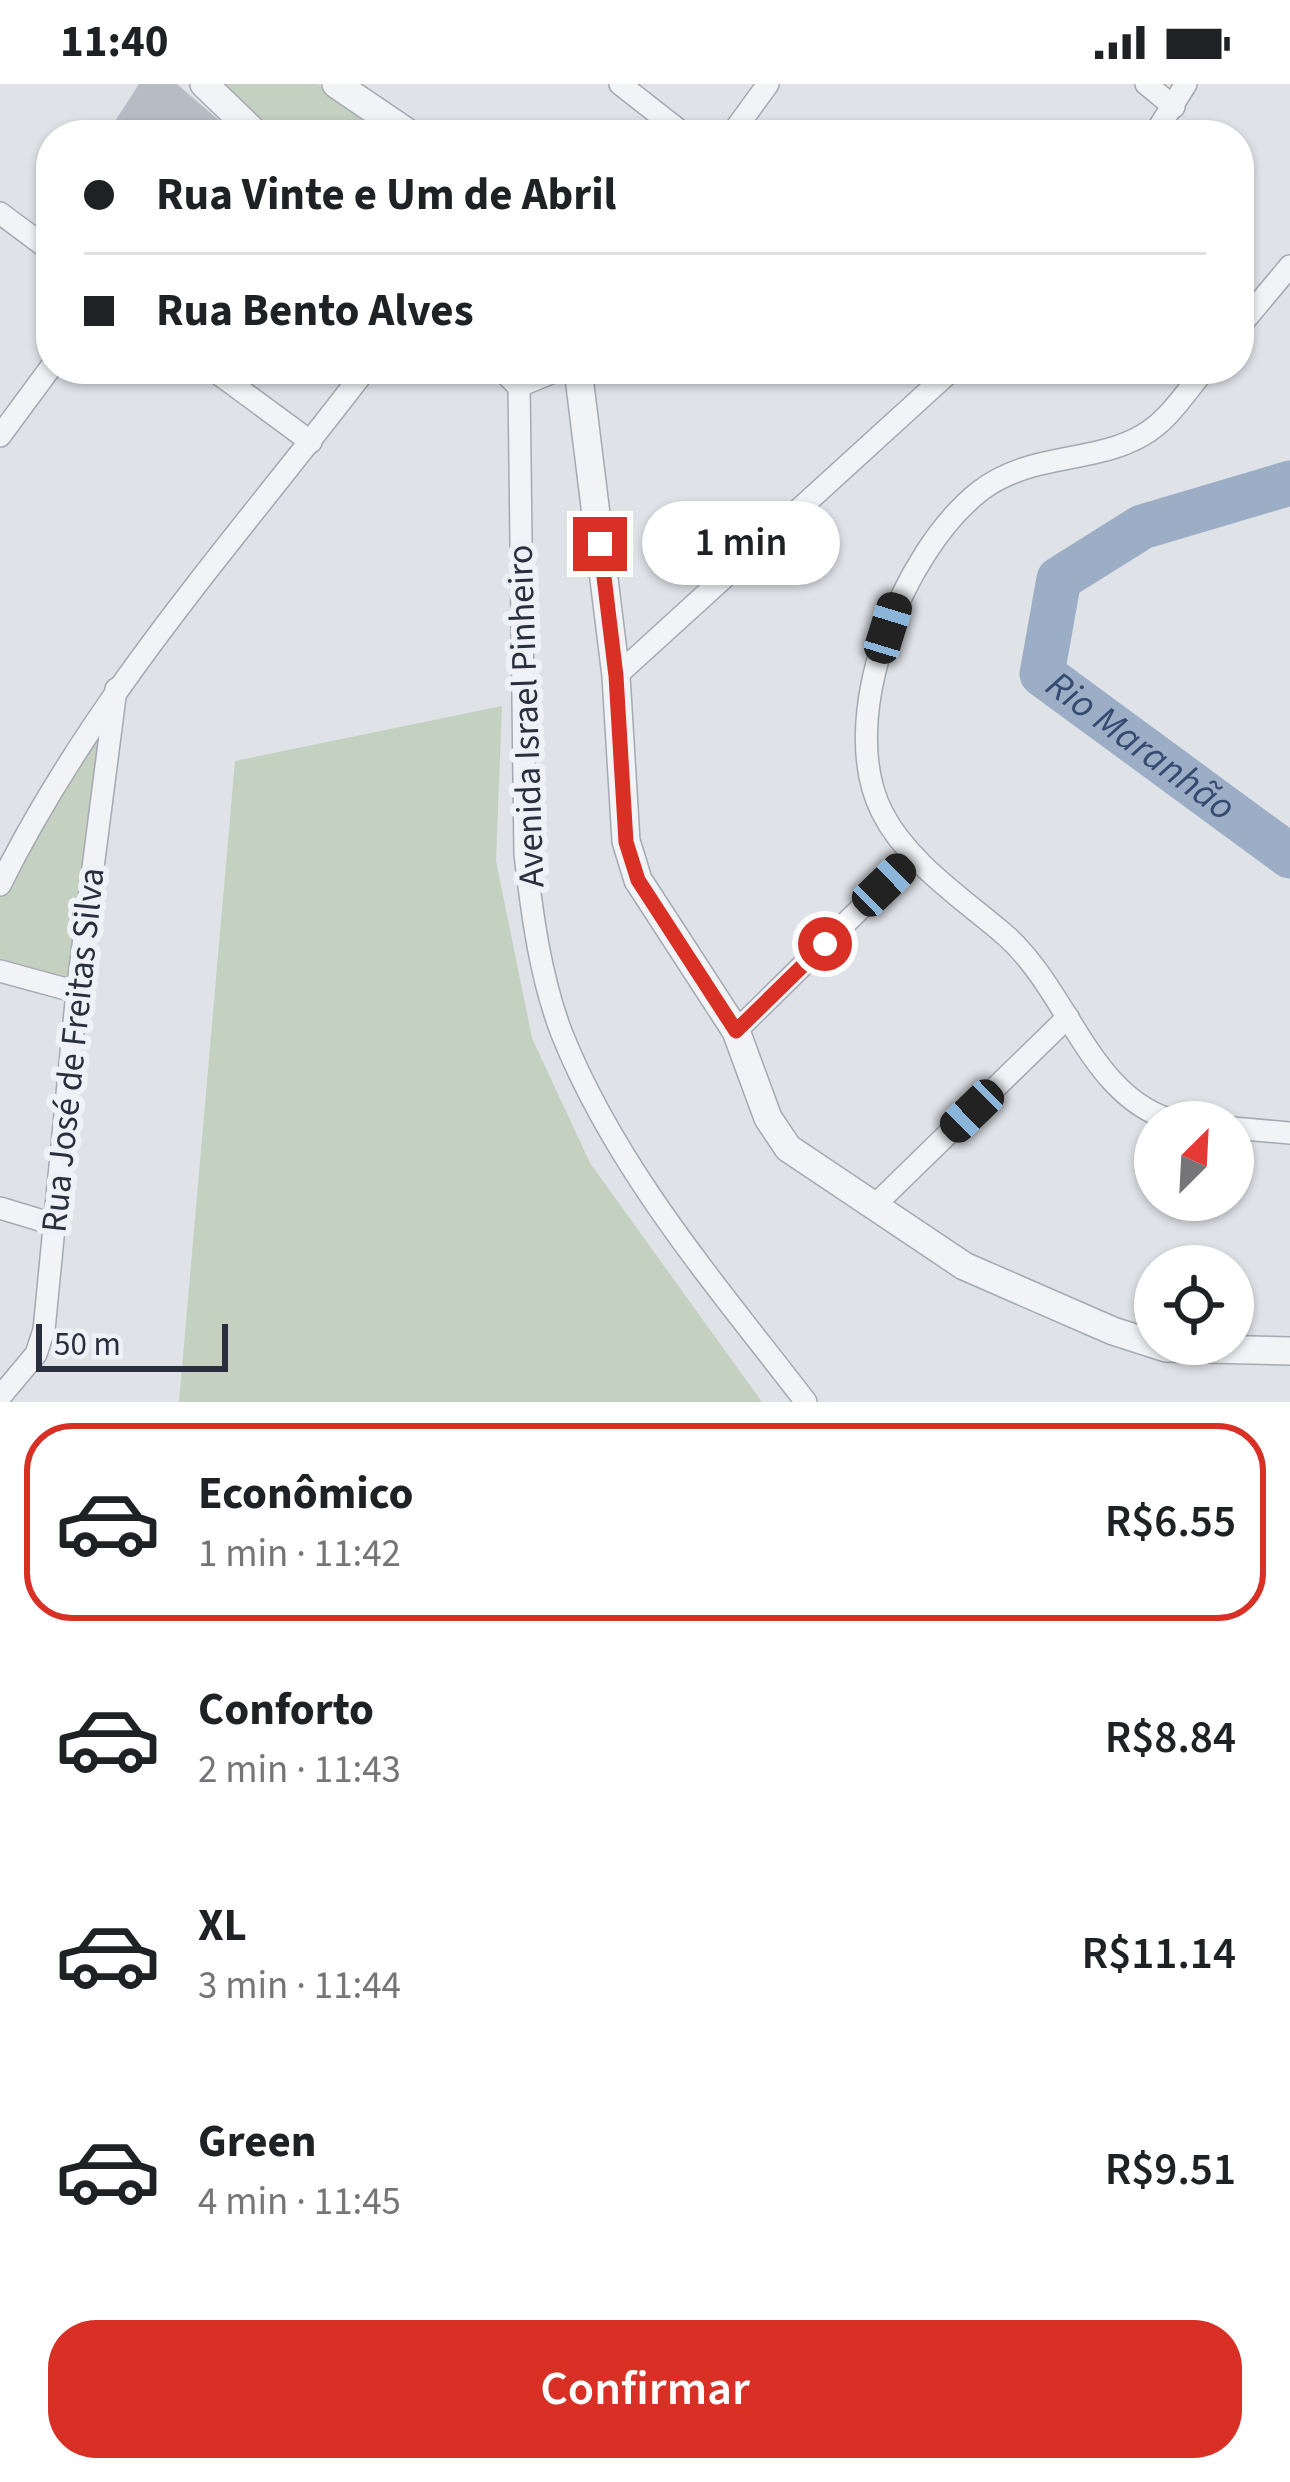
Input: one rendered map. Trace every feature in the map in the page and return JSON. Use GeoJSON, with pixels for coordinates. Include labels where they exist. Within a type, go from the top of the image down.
{"type":"FeatureCollection","features":[{"type":"Feature","properties":{"kind":"street"},"geometry":{"type":"LineString","coordinates":[[204,84],[241,120]]}},
{"type":"Feature","properties":{"kind":"street"},"geometry":{"type":"LineString","coordinates":[[336,84],[389,120]]}},
{"type":"Feature","properties":{"kind":"street"},"geometry":{"type":"LineString","coordinates":[[620,84],[666,120]]}},
{"type":"Feature","properties":{"kind":"street"},"geometry":{"type":"LineString","coordinates":[[742,120],[768,84]]}},
{"type":"Feature","properties":{"kind":"street"},"geometry":{"type":"LineString","coordinates":[[1146,84],[1174,107]]}},
{"type":"Feature","properties":{"kind":"street"},"geometry":{"type":"LineString","coordinates":[[1165,120],[1186,84]]}},
{"type":"Feature","properties":{"kind":"street"},"geometry":{"type":"LineString","coordinates":[[0,213],[36,240]]}},
{"type":"Feature","properties":{"kind":"street"},"geometry":{"type":"LineString","coordinates":[[1254,309],[1290,266]]}},
{"type":"Feature","properties":{"kind":"street"},"geometry":{"type":"LineString","coordinates":[[0,436],[38,384]]}},
{"type":"Feature","properties":{"kind":"street"},"geometry":{"type":"LineString","coordinates":[[232,384],[311,442]]}},
{"type":"Feature","properties":{"kind":"street"},"geometry":{"type":"LineString","coordinates":[[0,885],[56,777],[116,689],[355,384]]}},
{"type":"Feature","properties":{"kind":"street","name":"Avenida Israel Pinheiro"},"geometry":{"type":"LineString","coordinates":[[512,384],[525,854],[534,927],[561,1032],[614,1142],[806,1402]]}},
{"type":"Feature","properties":{"kind":"street"},"geometry":{"type":"LineString","coordinates":[[580,384],[616,676],[620,796],[638,880],[736,1031],[768,1118],[788,1148],[964,1266],[1113,1331],[1166,1348],[1290,1351]]}},
{"type":"Feature","properties":{"kind":"street"},"geometry":{"type":"LineString","coordinates":[[616,676],[936,384]]}},
{"type":"Feature","properties":{"kind":"street"},"geometry":{"type":"LineString","coordinates":[[1134,1103],[1109,1079],[1027,954],[914,856],[884,818],[869,785],[867,746],[885,638],[897,598],[928,542],[981,490],[1029,464],[1139,438],[1163,420],[1192,384]]}},
{"type":"Feature","properties":{"kind":"street","name":"Rua José de Freitas Silva"},"geometry":{"type":"LineString","coordinates":[[0,1397],[28,1366],[44,1330],[76,992],[116,689]]}},
{"type":"Feature","properties":{"kind":"street"},"geometry":{"type":"LineString","coordinates":[[736,1031],[914,856]]}},
{"type":"Feature","properties":{"kind":"street"},"geometry":{"type":"LineString","coordinates":[[0,971],[76,992]]}},
{"type":"Feature","properties":{"kind":"street"},"geometry":{"type":"LineString","coordinates":[[876,1204],[1068,1017]]}},
{"type":"Feature","properties":{"kind":"street"},"geometry":{"type":"LineString","coordinates":[[1254,1130],[1290,1133]]}},
{"type":"Feature","properties":{"kind":"street"},"geometry":{"type":"LineString","coordinates":[[0,1208],[53,1224]]}},
{"type":"Feature","properties":{"kind":"green space"},"geometry":{"type":"Polygon","coordinates":[[[214,84],[318,84],[367,120],[253,120],[214,84]]]}},
{"type":"Feature","properties":{"kind":"green space"},"geometry":{"type":"Polygon","coordinates":[[[116,689],[77,992],[0,971],[0,887],[116,689]]]}},
{"type":"Feature","properties":{"kind":"green space"},"geometry":{"type":"Polygon","coordinates":[[[502,706],[496,861],[532,1038],[590,1163],[762,1402],[179,1402],[235,761],[502,706]]]}},
{"type":"Feature","properties":{"kind":"building"},"geometry":{"type":"Polygon","coordinates":[[[139,84],[177,84],[219,120],[116,120],[139,84]]]}},
{"type":"Feature","properties":{"kind":"waterway","name":"Rio Maranhão"},"geometry":{"type":"LineString","coordinates":[[1290,483],[1142,527],[1059,579],[1042,674],[1290,856]]}},
{"type":"Feature","properties":{"kind":"route"},"geometry":{"type":"LineString","coordinates":[[600,544],[616,676],[620,796],[626,842],[638,880],[736,1031],[825,944]]}}]}
